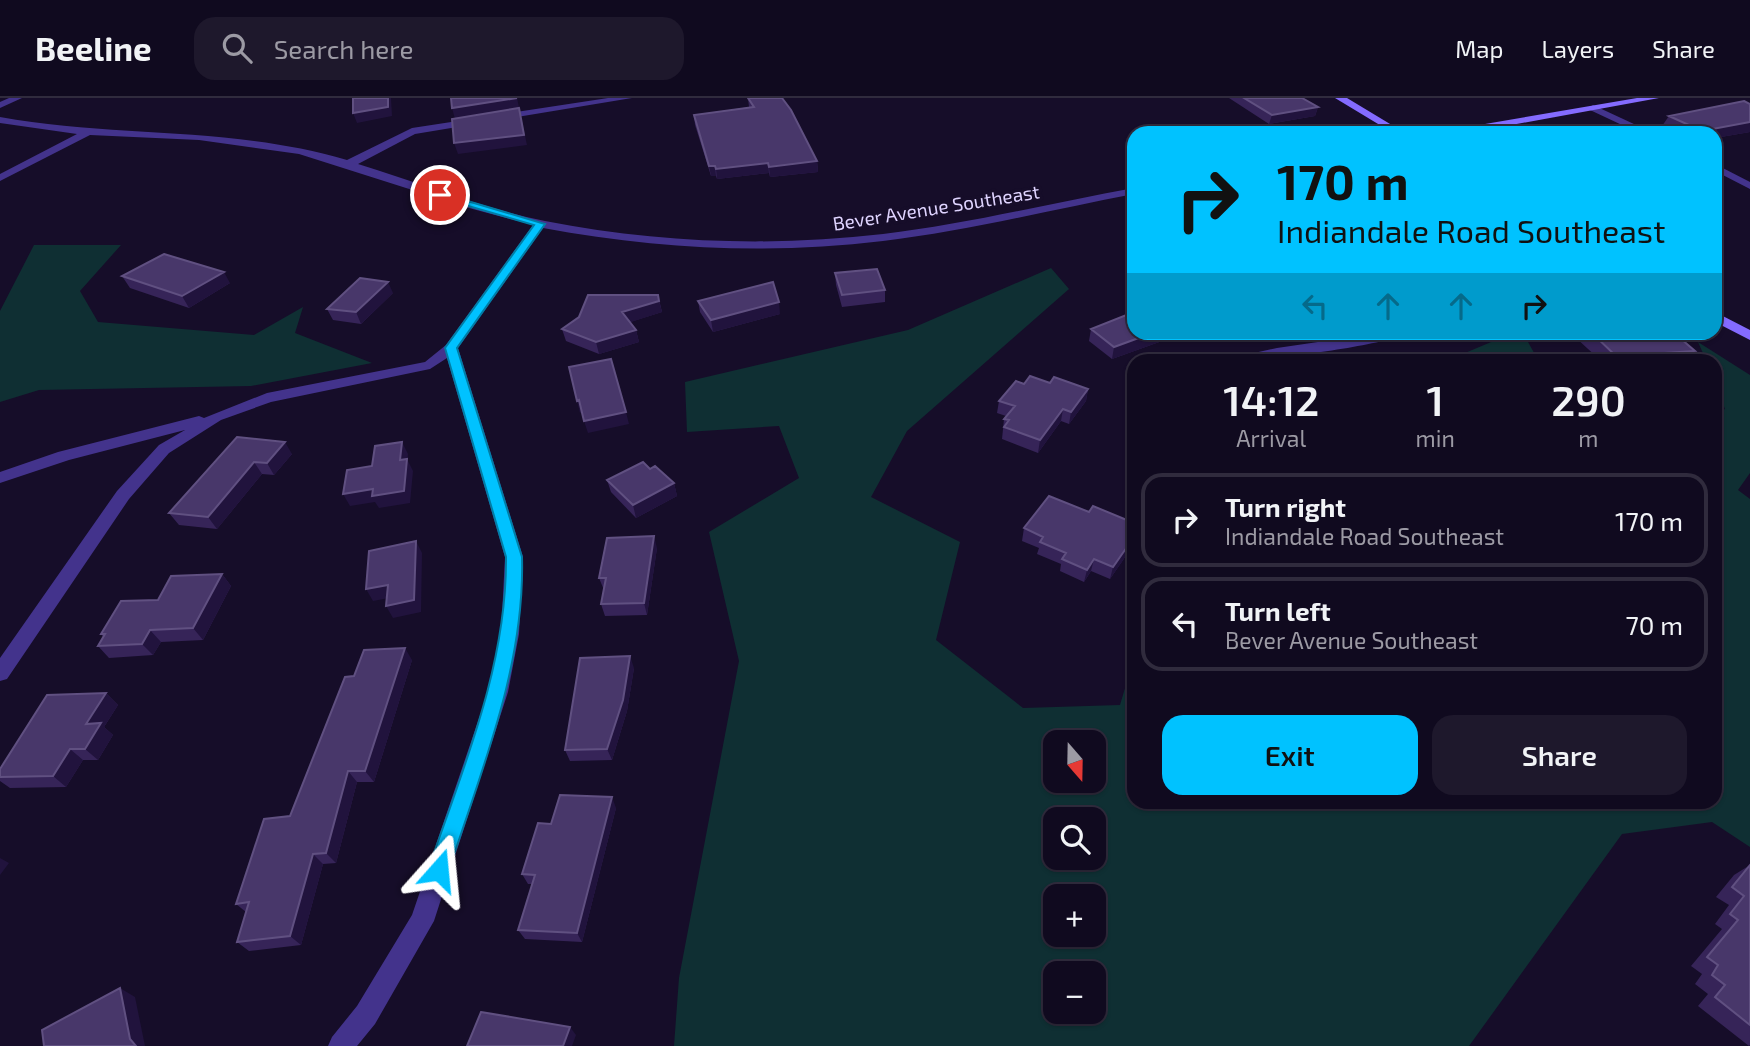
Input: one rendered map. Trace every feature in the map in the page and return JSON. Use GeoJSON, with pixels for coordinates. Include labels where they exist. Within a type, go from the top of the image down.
{"type":"FeatureCollection","features":[{"type":"Feature","properties":{"kind":"street"},"geometry":{"type":"LineString","coordinates":[[0,105],[17,98]]}},
{"type":"Feature","properties":{"kind":"street"},"geometry":{"type":"LineString","coordinates":[[347,165],[412,131],[626,98]]}},
{"type":"Feature","properties":{"kind":"street"},"geometry":{"type":"LineString","coordinates":[[1340,98],[1388,126]]}},
{"type":"Feature","properties":{"kind":"street"},"geometry":{"type":"LineString","coordinates":[[1490,126],[1654,98]]}},
{"type":"Feature","properties":{"kind":"street","name":"Bever Avenue Southeast"},"geometry":{"type":"LineString","coordinates":[[0,120],[86,133],[268,144],[347,165],[540,224],[608,236],[684,243],[796,244],[863,239],[1127,192]]}},
{"type":"Feature","properties":{"kind":"street"},"geometry":{"type":"LineString","coordinates":[[0,178],[86,133]]}},
{"type":"Feature","properties":{"kind":"street"},"geometry":{"type":"LineString","coordinates":[[0,478],[64,456],[215,417],[267,398],[430,365],[451,348],[540,224]]}},
{"type":"Feature","properties":{"kind":"street"},"geometry":{"type":"LineString","coordinates":[[1722,320],[1750,336]]}},
{"type":"Feature","properties":{"kind":"street"},"geometry":{"type":"LineString","coordinates":[[1268,354],[1375,340]]}},
{"type":"Feature","properties":{"kind":"street"},"geometry":{"type":"LineString","coordinates":[[341,1046],[366,1015],[422,921],[498,692],[510,634],[514,557],[451,348]]}},
{"type":"Feature","properties":{"kind":"street"},"geometry":{"type":"LineString","coordinates":[[0,673],[122,495],[164,449],[215,417]]}},
{"type":"Feature","properties":{"kind":"lane"},"geometry":{"type":"LineString","coordinates":[[1593,108],[1631,126]]}},
{"type":"Feature","properties":{"kind":"lane"},"geometry":{"type":"LineString","coordinates":[[1722,171],[1750,186]]}},
{"type":"Feature","properties":{"kind":"green space"},"geometry":{"type":"Polygon","coordinates":[[[34,245],[121,245],[80,291],[98,322],[254,335],[303,307],[295,333],[372,363],[251,386],[39,390],[0,402],[0,311],[34,245]]]}},
{"type":"Feature","properties":{"kind":"green space"},"geometry":{"type":"Polygon","coordinates":[[[1051,268],[1069,289],[907,431],[871,497],[960,542],[936,640],[1023,708],[1120,705],[1127,682],[1127,809],[1722,809],[1722,410],[1725,409],[1722,402],[1722,357],[1750,375],[1750,473],[1738,490],[1750,499],[1750,847],[1712,822],[1622,834],[1469,1046],[674,1046],[679,978],[739,661],[709,532],[799,478],[779,426],[687,432],[685,382],[908,330],[1051,268]]]}},
{"type":"Feature","properties":{"kind":"green space"},"geometry":{"type":"Polygon","coordinates":[[[1496,340],[1527,340],[1535,354],[1466,354],[1496,340]]]}},
{"type":"Feature","properties":{"kind":"green space"},"geometry":{"type":"Polygon","coordinates":[[[1698,342],[1717,354],[1703,354],[1698,342]]]}},
{"type":"Feature","properties":{"kind":"building"},"geometry":{"type":"Polygon","coordinates":[[[353,98],[388,98],[388,107],[353,113],[353,98]]]}},
{"type":"Feature","properties":{"kind":"building"},"geometry":{"type":"Polygon","coordinates":[[[451,98],[517,98],[452,108],[451,98]]]}},
{"type":"Feature","properties":{"kind":"building"},"geometry":{"type":"Polygon","coordinates":[[[748,98],[782,98],[817,161],[769,167],[768,163],[716,169],[715,166],[709,166],[694,115],[754,107],[748,98]]]}},
{"type":"Feature","properties":{"kind":"building"},"geometry":{"type":"Polygon","coordinates":[[[1244,98],[1302,98],[1318,107],[1272,115],[1244,98]]]}},
{"type":"Feature","properties":{"kind":"building"},"geometry":{"type":"Polygon","coordinates":[[[1744,101],[1750,104],[1750,122],[1722,127],[1691,126],[1669,116],[1744,101]]]}},
{"type":"Feature","properties":{"kind":"building"},"geometry":{"type":"Polygon","coordinates":[[[519,108],[524,135],[454,143],[452,119],[519,108]]]}},
{"type":"Feature","properties":{"kind":"building"},"geometry":{"type":"Polygon","coordinates":[[[164,254],[224,272],[182,296],[122,276],[164,254]]]}},
{"type":"Feature","properties":{"kind":"building"},"geometry":{"type":"Polygon","coordinates":[[[877,269],[885,290],[842,295],[835,273],[877,269]]]}},
{"type":"Feature","properties":{"kind":"building"},"geometry":{"type":"Polygon","coordinates":[[[360,278],[388,282],[356,312],[327,309],[360,278]]]}},
{"type":"Feature","properties":{"kind":"building"},"geometry":{"type":"Polygon","coordinates":[[[773,282],[779,302],[711,320],[698,301],[773,282]]]}},
{"type":"Feature","properties":{"kind":"building"},"geometry":{"type":"Polygon","coordinates":[[[588,295],[658,295],[659,301],[622,312],[636,330],[596,342],[562,329],[579,317],[588,295]]]}},
{"type":"Feature","properties":{"kind":"building"},"geometry":{"type":"Polygon","coordinates":[[[1127,315],[1127,340],[1133,340],[1114,347],[1091,329],[1127,315]]]}},
{"type":"Feature","properties":{"kind":"building"},"geometry":{"type":"Polygon","coordinates":[[[1599,340],[1682,340],[1695,351],[1647,354],[1614,354],[1599,340]]]}},
{"type":"Feature","properties":{"kind":"building"},"geometry":{"type":"Polygon","coordinates":[[[611,359],[626,412],[584,421],[569,367],[611,359]]]}},
{"type":"Feature","properties":{"kind":"building"},"geometry":{"type":"Polygon","coordinates":[[[1030,376],[1050,383],[1054,377],[1088,389],[1071,412],[1063,409],[1040,440],[1004,427],[1009,420],[1004,419],[1015,406],[999,401],[1016,381],[1024,384],[1030,376]]]}},
{"type":"Feature","properties":{"kind":"building"},"geometry":{"type":"Polygon","coordinates":[[[237,437],[285,442],[267,463],[254,462],[208,517],[169,513],[237,437]]]}},
{"type":"Feature","properties":{"kind":"building"},"geometry":{"type":"Polygon","coordinates":[[[402,442],[400,460],[407,459],[404,491],[372,496],[373,489],[343,494],[347,470],[372,466],[375,446],[402,442]]]}},
{"type":"Feature","properties":{"kind":"building"},"geometry":{"type":"Polygon","coordinates":[[[643,462],[650,469],[655,466],[674,483],[633,505],[607,480],[643,462]]]}},
{"type":"Feature","properties":{"kind":"building"},"geometry":{"type":"Polygon","coordinates":[[[1049,496],[1089,512],[1093,506],[1127,520],[1127,547],[1113,567],[1094,559],[1087,570],[1062,559],[1066,553],[1040,542],[1043,537],[1024,528],[1049,496]]]}},
{"type":"Feature","properties":{"kind":"building"},"geometry":{"type":"Polygon","coordinates":[[[654,536],[644,603],[601,604],[606,578],[599,578],[607,538],[654,536]]]}},
{"type":"Feature","properties":{"kind":"building"},"geometry":{"type":"Polygon","coordinates":[[[416,541],[414,600],[386,606],[388,585],[366,589],[369,551],[416,541]]]}},
{"type":"Feature","properties":{"kind":"building"},"geometry":{"type":"Polygon","coordinates":[[[222,574],[193,628],[150,630],[142,644],[98,646],[105,634],[101,634],[121,601],[158,600],[171,576],[222,574]]]}},
{"type":"Feature","properties":{"kind":"building"},"geometry":{"type":"Polygon","coordinates":[[[405,648],[365,771],[348,771],[326,853],[313,854],[290,936],[237,942],[249,902],[236,904],[264,819],[290,816],[345,677],[354,676],[364,650],[405,648]]]}},
{"type":"Feature","properties":{"kind":"building"},"geometry":{"type":"Polygon","coordinates":[[[630,656],[623,700],[607,749],[565,750],[580,658],[630,656]]]}},
{"type":"Feature","properties":{"kind":"building"},"geometry":{"type":"Polygon","coordinates":[[[106,693],[86,724],[101,723],[85,749],[70,749],[53,776],[0,777],[0,769],[47,695],[106,693]]]}},
{"type":"Feature","properties":{"kind":"building"},"geometry":{"type":"Polygon","coordinates":[[[560,795],[612,797],[577,933],[518,930],[535,875],[522,874],[538,823],[551,824],[560,795]]]}},
{"type":"Feature","properties":{"kind":"building"},"geometry":{"type":"Polygon","coordinates":[[[1750,865],[1750,1025],[1715,997],[1725,985],[1712,975],[1718,965],[1707,957],[1738,920],[1730,914],[1744,896],[1732,887],[1750,865]]]}},
{"type":"Feature","properties":{"kind":"building"},"geometry":{"type":"Polygon","coordinates":[[[120,988],[130,1039],[136,1046],[44,1046],[42,1030],[120,988]]]}},
{"type":"Feature","properties":{"kind":"building"},"geometry":{"type":"Polygon","coordinates":[[[481,1012],[570,1027],[563,1046],[467,1046],[481,1012]]]}},
{"type":"Feature","properties":{"kind":"route"},"geometry":{"type":"LineString","coordinates":[[439,870],[498,692],[510,634],[514,589],[514,557],[451,348],[540,224],[440,195]]}}]}
